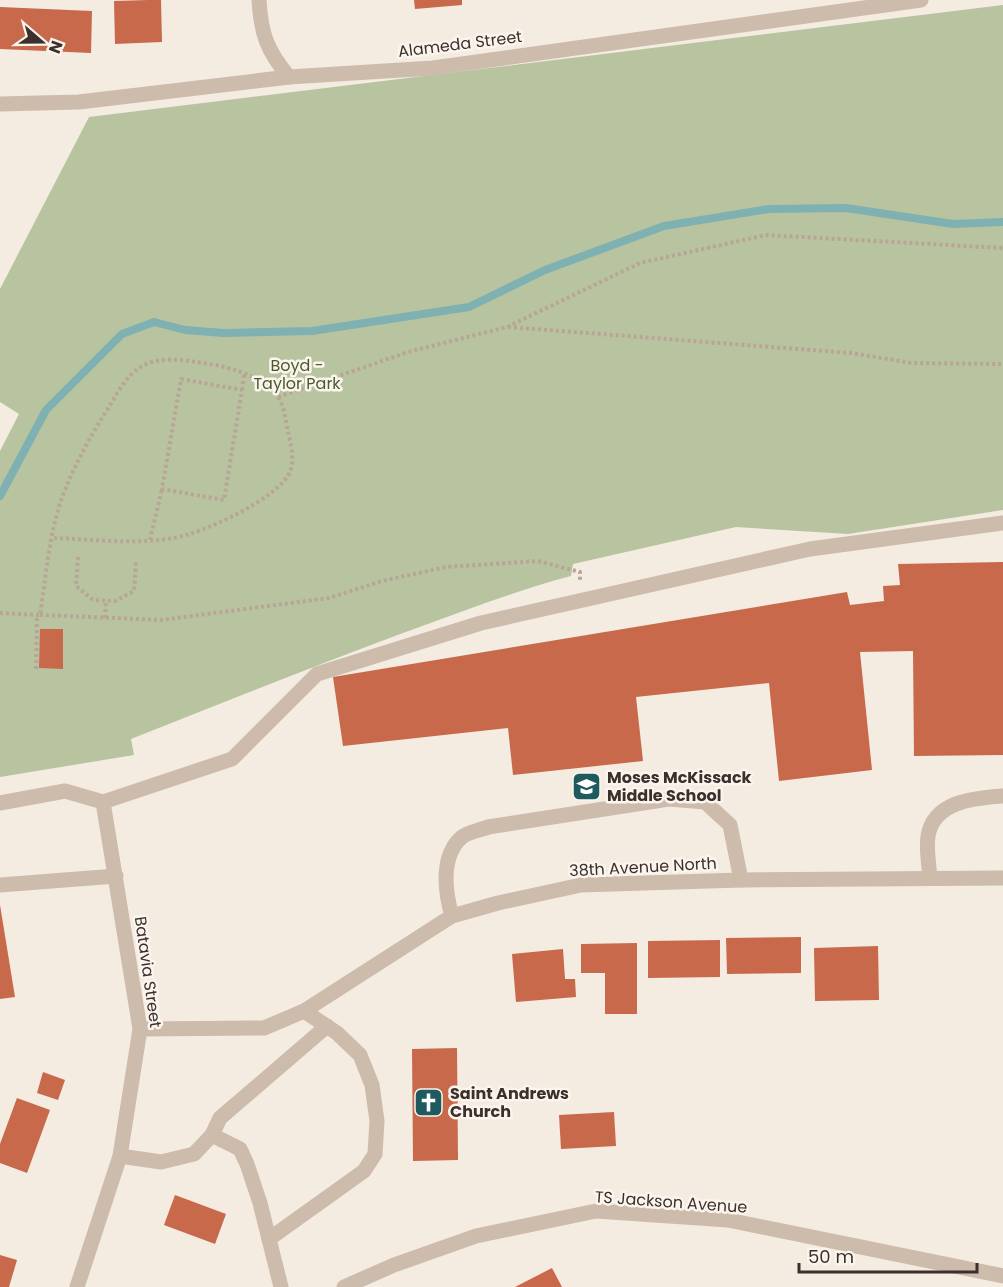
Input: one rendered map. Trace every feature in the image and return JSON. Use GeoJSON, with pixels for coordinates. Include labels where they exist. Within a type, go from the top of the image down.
{"type":"FeatureCollection","features":[{"type":"Feature","properties":{"kind":"street"},"geometry":{"type":"LineString","coordinates":[[259,0],[260,23],[264,39],[276,61],[290,76]]}},
{"type":"Feature","properties":{"kind":"street","name":"Alameda Street"},"geometry":{"type":"LineString","coordinates":[[0,104],[79,102],[290,76],[433,68],[898,1],[921,0]]}},
{"type":"Feature","properties":{"kind":"street"},"geometry":{"type":"LineString","coordinates":[[0,803],[65,791],[103,802],[232,759],[317,674],[481,623],[810,549],[1003,523]]}},
{"type":"Feature","properties":{"kind":"street"},"geometry":{"type":"LineString","coordinates":[[930,878],[928,835],[938,813],[953,805],[978,798],[1003,796]]}},
{"type":"Feature","properties":{"kind":"street"},"geometry":{"type":"LineString","coordinates":[[452,916],[446,894],[448,857],[462,837],[488,827],[669,799],[705,802],[730,825],[741,880]]}},
{"type":"Feature","properties":{"kind":"street","name":"Batavia Street"},"geometry":{"type":"LineString","coordinates":[[76,1287],[120,1156],[140,1029],[103,802]]}},
{"type":"Feature","properties":{"kind":"street"},"geometry":{"type":"LineString","coordinates":[[0,885],[116,876]]}},
{"type":"Feature","properties":{"kind":"street","name":"38th Avenue North"},"geometry":{"type":"LineString","coordinates":[[140,1029],[264,1028],[304,1011],[452,916],[498,903],[581,885],[741,880],[1003,878]]}},
{"type":"Feature","properties":{"kind":"street"},"geometry":{"type":"LineString","coordinates":[[269,1239],[364,1171],[375,1154],[377,1121],[372,1085],[360,1055],[327,1026],[304,1011]]}},
{"type":"Feature","properties":{"kind":"street"},"geometry":{"type":"LineString","coordinates":[[120,1156],[161,1162],[194,1154],[212,1135],[220,1118],[327,1026]]}},
{"type":"Feature","properties":{"kind":"street"},"geometry":{"type":"LineString","coordinates":[[212,1135],[240,1149],[254,1184],[281,1287]]}},
{"type":"Feature","properties":{"kind":"street","name":"TS Jackson Avenue"},"geometry":{"type":"LineString","coordinates":[[344,1287],[394,1265],[477,1236],[596,1211],[728,1220],[1003,1276]]}},
{"type":"Feature","properties":{"kind":"path"},"geometry":{"type":"LineString","coordinates":[[278,397],[408,352],[507,327],[640,263],[766,235],[1003,248]]}},
{"type":"Feature","properties":{"kind":"path"},"geometry":{"type":"LineString","coordinates":[[507,327],[851,352],[911,363],[1003,364]]}},
{"type":"Feature","properties":{"kind":"path"},"geometry":{"type":"LineString","coordinates":[[36,669],[39,615],[52,538],[62,497],[81,452],[122,387],[137,369],[155,361],[183,360],[213,364],[258,381],[278,397],[286,423],[292,460],[291,470],[279,486],[244,510],[209,528],[173,538],[150,540],[52,538]]}},
{"type":"Feature","properties":{"kind":"path"},"geometry":{"type":"LineString","coordinates":[[162,489],[224,500],[244,374]]}},
{"type":"Feature","properties":{"kind":"path"},"geometry":{"type":"LineString","coordinates":[[150,540],[162,489],[181,379],[243,390]]}},
{"type":"Feature","properties":{"kind":"path"},"geometry":{"type":"LineString","coordinates":[[78,557],[76,586],[93,600],[116,601],[134,591],[136,562]]}},
{"type":"Feature","properties":{"kind":"path"},"geometry":{"type":"LineString","coordinates":[[0,614],[161,620],[329,598],[382,581],[446,567],[538,561],[580,572],[582,601]]}},
{"type":"Feature","properties":{"kind":"path"},"geometry":{"type":"LineString","coordinates":[[105,618],[106,600]]}},
{"type":"Feature","properties":{"kind":"green space","name":"Boyd - Taylor Park"},"geometry":{"type":"Polygon","coordinates":[[[1003,5],[1003,510],[848,534],[736,527],[573,564],[571,576],[508,595],[403,633],[131,739],[134,755],[0,777],[0,451],[19,414],[0,402],[0,289],[89,117],[1003,5]]]}},
{"type":"Feature","properties":{"kind":"building"},"geometry":{"type":"Polygon","coordinates":[[[161,0],[162,42],[115,44],[114,1],[161,0]]]}},
{"type":"Feature","properties":{"kind":"building"},"geometry":{"type":"Polygon","coordinates":[[[414,0],[462,0],[462,5],[415,9],[414,0]]]}},
{"type":"Feature","properties":{"kind":"building"},"geometry":{"type":"Polygon","coordinates":[[[0,7],[92,11],[91,53],[0,49],[0,7]]]}},
{"type":"Feature","properties":{"kind":"building"},"geometry":{"type":"Polygon","coordinates":[[[1003,562],[1003,755],[914,756],[913,651],[860,652],[872,770],[779,781],[769,683],[636,697],[643,761],[513,775],[508,728],[343,746],[333,677],[847,592],[850,605],[884,601],[883,586],[900,585],[898,564],[1003,562]]]}},
{"type":"Feature","properties":{"kind":"building"},"geometry":{"type":"Polygon","coordinates":[[[40,629],[63,629],[63,669],[39,668],[40,629]]]}},
{"type":"Feature","properties":{"kind":"building"},"geometry":{"type":"Polygon","coordinates":[[[0,905],[15,997],[0,999],[0,905]]]}},
{"type":"Feature","properties":{"kind":"building"},"geometry":{"type":"Polygon","coordinates":[[[801,937],[801,973],[727,974],[726,938],[801,937]]]}},
{"type":"Feature","properties":{"kind":"building"},"geometry":{"type":"Polygon","coordinates":[[[720,940],[720,977],[648,978],[648,941],[720,940]]]}},
{"type":"Feature","properties":{"kind":"building"},"geometry":{"type":"Polygon","coordinates":[[[637,943],[637,1014],[605,1014],[605,973],[581,973],[581,944],[637,943]]]}},
{"type":"Feature","properties":{"kind":"building"},"geometry":{"type":"Polygon","coordinates":[[[878,946],[879,1000],[815,1001],[814,948],[878,946]]]}},
{"type":"Feature","properties":{"kind":"building"},"geometry":{"type":"Polygon","coordinates":[[[563,949],[565,979],[575,979],[576,997],[516,1002],[512,954],[563,949]]]}},
{"type":"Feature","properties":{"kind":"building"},"geometry":{"type":"Polygon","coordinates":[[[457,1048],[458,1160],[413,1161],[412,1049],[457,1048]]]}},
{"type":"Feature","properties":{"kind":"building"},"geometry":{"type":"Polygon","coordinates":[[[43,1072],[65,1080],[58,1100],[37,1093],[43,1072]]]}},
{"type":"Feature","properties":{"kind":"building"},"geometry":{"type":"Polygon","coordinates":[[[17,1098],[50,1110],[27,1173],[0,1163],[0,1144],[17,1098]]]}},
{"type":"Feature","properties":{"kind":"building"},"geometry":{"type":"Polygon","coordinates":[[[614,1112],[616,1146],[561,1149],[559,1115],[614,1112]]]}},
{"type":"Feature","properties":{"kind":"building"},"geometry":{"type":"Polygon","coordinates":[[[175,1195],[226,1214],[215,1244],[164,1225],[175,1195]]]}},
{"type":"Feature","properties":{"kind":"building"},"geometry":{"type":"Polygon","coordinates":[[[0,1255],[17,1260],[9,1287],[0,1287],[0,1255]]]}},
{"type":"Feature","properties":{"kind":"building"},"geometry":{"type":"Polygon","coordinates":[[[552,1268],[562,1287],[515,1287],[552,1268]]]}},
{"type":"Feature","properties":{"kind":"waterway"},"geometry":{"type":"LineString","coordinates":[[0,496],[46,410],[122,334],[154,322],[185,330],[224,333],[312,331],[469,307],[545,270],[664,226],[769,209],[846,208],[953,224],[1003,222]]}},
{"type":"Feature","properties":{"kind":"place","name":"Moses McKissack Middle School"},"geometry":{"type":"Point","coordinates":[586,786]}},
{"type":"Feature","properties":{"kind":"place","name":"Saint Andrews Church"},"geometry":{"type":"Point","coordinates":[429,1102]}}]}
